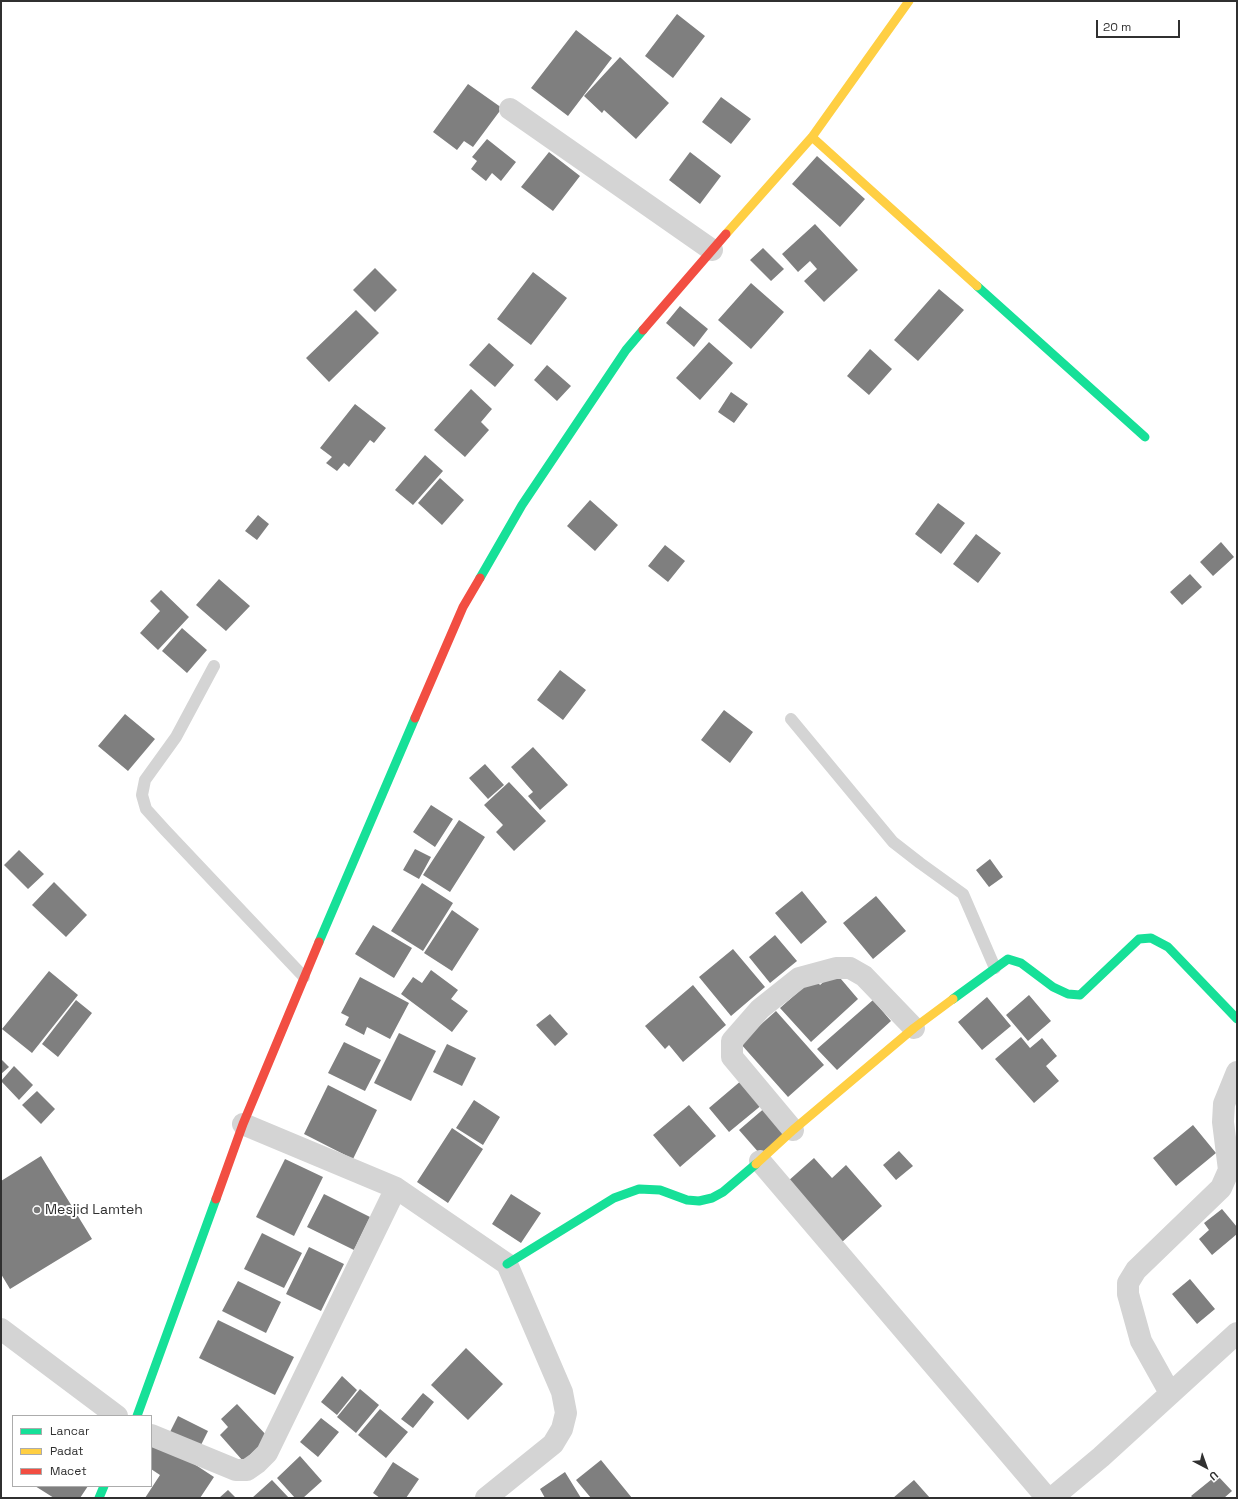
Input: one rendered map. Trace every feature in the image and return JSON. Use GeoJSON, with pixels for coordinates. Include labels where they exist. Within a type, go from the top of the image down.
{"type":"FeatureCollection","features":[{"type":"Feature","properties":{"kind":"street"},"geometry":{"type":"LineString","coordinates":[[137,1415],[243,1124],[304,976],[463,607],[522,505],[626,350],[812,137],[909,1]]}},
{"type":"Feature","properties":{"kind":"street"},"geometry":{"type":"LineString","coordinates":[[510,109],[712,250]]}},
{"type":"Feature","properties":{"kind":"street"},"geometry":{"type":"LineString","coordinates":[[812,137],[1145,437]]}},
{"type":"Feature","properties":{"kind":"street"},"geometry":{"type":"LineString","coordinates":[[508,1264],[614,1198],[639,1189],[660,1190],[693,1201],[712,1198],[723,1192],[760,1161],[793,1130],[914,1028],[1008,959],[1021,963],[1053,987],[1068,994],[1080,994],[1093,984],[1139,939],[1151,938],[1168,947],[1237,1019]]}},
{"type":"Feature","properties":{"kind":"street"},"geometry":{"type":"LineString","coordinates":[[793,1130],[732,1057],[732,1041],[760,1009],[799,978],[836,968],[850,968],[864,976],[914,1028]]}},
{"type":"Feature","properties":{"kind":"street"},"geometry":{"type":"LineString","coordinates":[[1170,1393],[1141,1341],[1128,1294],[1128,1283],[1136,1270],[1221,1188],[1228,1170],[1223,1122],[1224,1104],[1237,1072]]}},
{"type":"Feature","properties":{"kind":"street"},"geometry":{"type":"LineString","coordinates":[[243,1124],[396,1188],[508,1264],[562,1392],[566,1413],[562,1429],[553,1444],[486,1498]]}},
{"type":"Feature","properties":{"kind":"street"},"geometry":{"type":"LineString","coordinates":[[760,1161],[1047,1498]]}},
{"type":"Feature","properties":{"kind":"street"},"geometry":{"type":"LineString","coordinates":[[152,1435],[236,1470],[247,1470],[267,1454],[396,1188]]}},
{"type":"Feature","properties":{"kind":"street"},"geometry":{"type":"LineString","coordinates":[[1,1329],[116,1415]]}},
{"type":"Feature","properties":{"kind":"street"},"geometry":{"type":"LineString","coordinates":[[1052,1498],[1101,1457],[1237,1333]]}},
{"type":"Feature","properties":{"kind":"street"},"geometry":{"type":"LineString","coordinates":[[99,1498],[104,1487]]}},
{"type":"Feature","properties":{"kind":"lane"},"geometry":{"type":"LineString","coordinates":[[214,666],[176,737],[146,780],[142,795],[146,809],[304,976]]}},
{"type":"Feature","properties":{"kind":"lane"},"geometry":{"type":"LineString","coordinates":[[791,719],[893,842],[963,894],[994,968]]}},
{"type":"Feature","properties":{"kind":"building"},"geometry":{"type":"Polygon","coordinates":[[[677,14],[705,36],[673,78],[645,56],[677,14]]]}},
{"type":"Feature","properties":{"kind":"building"},"geometry":{"type":"Polygon","coordinates":[[[576,30],[612,58],[568,116],[531,88],[576,30]]]}},
{"type":"Feature","properties":{"kind":"building"},"geometry":{"type":"Polygon","coordinates":[[[620,57],[669,103],[636,139],[604,110],[602,113],[584,96],[620,57]]]}},
{"type":"Feature","properties":{"kind":"building"},"geometry":{"type":"Polygon","coordinates":[[[468,84],[502,108],[473,147],[464,141],[457,150],[433,132],[468,84]]]}},
{"type":"Feature","properties":{"kind":"building"},"geometry":{"type":"Polygon","coordinates":[[[721,97],[751,119],[731,144],[702,122],[721,97]]]}},
{"type":"Feature","properties":{"kind":"building"},"geometry":{"type":"Polygon","coordinates":[[[487,139],[516,162],[501,181],[492,173],[486,181],[471,169],[477,161],[472,157],[487,139]]]}},
{"type":"Feature","properties":{"kind":"building"},"geometry":{"type":"Polygon","coordinates":[[[549,152],[580,176],[553,211],[521,187],[549,152]]]}},
{"type":"Feature","properties":{"kind":"building"},"geometry":{"type":"Polygon","coordinates":[[[690,152],[721,176],[700,204],[669,180],[690,152]]]}},
{"type":"Feature","properties":{"kind":"building"},"geometry":{"type":"Polygon","coordinates":[[[817,156],[865,199],[840,227],[792,184],[817,156]]]}},
{"type":"Feature","properties":{"kind":"building"},"geometry":{"type":"Polygon","coordinates":[[[815,224],[858,270],[824,302],[804,281],[817,269],[810,261],[798,272],[782,254],[815,224]]]}},
{"type":"Feature","properties":{"kind":"building"},"geometry":{"type":"Polygon","coordinates":[[[763,248],[784,269],[771,281],[750,260],[763,248]]]}},
{"type":"Feature","properties":{"kind":"building"},"geometry":{"type":"Polygon","coordinates":[[[375,268],[397,290],[375,312],[353,290],[375,268]]]}},
{"type":"Feature","properties":{"kind":"building"},"geometry":{"type":"Polygon","coordinates":[[[533,272],[567,298],[531,345],[497,319],[533,272]]]}},
{"type":"Feature","properties":{"kind":"building"},"geometry":{"type":"Polygon","coordinates":[[[751,283],[784,312],[751,349],[718,320],[751,283]]]}},
{"type":"Feature","properties":{"kind":"building"},"geometry":{"type":"Polygon","coordinates":[[[939,289],[964,310],[918,361],[894,340],[939,289]]]}},
{"type":"Feature","properties":{"kind":"building"},"geometry":{"type":"Polygon","coordinates":[[[680,306],[708,329],[694,347],[666,323],[680,306]]]}},
{"type":"Feature","properties":{"kind":"building"},"geometry":{"type":"Polygon","coordinates":[[[356,310],[379,333],[329,382],[306,358],[356,310]]]}},
{"type":"Feature","properties":{"kind":"building"},"geometry":{"type":"Polygon","coordinates":[[[709,342],[733,363],[700,400],[676,378],[709,342]]]}},
{"type":"Feature","properties":{"kind":"building"},"geometry":{"type":"Polygon","coordinates":[[[489,343],[514,365],[495,387],[469,365],[489,343]]]}},
{"type":"Feature","properties":{"kind":"building"},"geometry":{"type":"Polygon","coordinates":[[[870,349],[892,369],[869,395],[847,376],[870,349]]]}},
{"type":"Feature","properties":{"kind":"building"},"geometry":{"type":"Polygon","coordinates":[[[547,365],[571,386],[557,401],[534,380],[547,365]]]}},
{"type":"Feature","properties":{"kind":"building"},"geometry":{"type":"Polygon","coordinates":[[[471,389],[492,409],[481,422],[489,430],[465,457],[434,430],[471,389]]]}},
{"type":"Feature","properties":{"kind":"building"},"geometry":{"type":"Polygon","coordinates":[[[731,392],[748,404],[734,423],[718,412],[731,392]]]}},
{"type":"Feature","properties":{"kind":"building"},"geometry":{"type":"Polygon","coordinates":[[[355,404],[386,428],[374,443],[370,440],[349,467],[344,463],[337,471],[326,463],[332,457],[320,448],[355,404]]]}},
{"type":"Feature","properties":{"kind":"building"},"geometry":{"type":"Polygon","coordinates":[[[425,455],[443,471],[413,505],[395,490],[425,455]]]}},
{"type":"Feature","properties":{"kind":"building"},"geometry":{"type":"Polygon","coordinates":[[[440,478],[464,500],[442,525],[418,503],[440,478]]]}},
{"type":"Feature","properties":{"kind":"building"},"geometry":{"type":"Polygon","coordinates":[[[590,500],[618,525],[595,551],[567,526],[590,500]]]}},
{"type":"Feature","properties":{"kind":"building"},"geometry":{"type":"Polygon","coordinates":[[[938,503],[965,523],[941,554],[915,534],[938,503]]]}},
{"type":"Feature","properties":{"kind":"building"},"geometry":{"type":"Polygon","coordinates":[[[258,515],[269,524],[257,540],[245,531],[258,515]]]}},
{"type":"Feature","properties":{"kind":"building"},"geometry":{"type":"Polygon","coordinates":[[[976,534],[1001,553],[978,583],[953,564],[976,534]]]}},
{"type":"Feature","properties":{"kind":"building"},"geometry":{"type":"Polygon","coordinates":[[[1221,542],[1234,557],[1213,576],[1200,562],[1221,542]]]}},
{"type":"Feature","properties":{"kind":"building"},"geometry":{"type":"Polygon","coordinates":[[[665,545],[685,561],[668,582],[648,566],[665,545]]]}},
{"type":"Feature","properties":{"kind":"building"},"geometry":{"type":"Polygon","coordinates":[[[1190,574],[1202,587],[1182,605],[1170,592],[1190,574]]]}},
{"type":"Feature","properties":{"kind":"building"},"geometry":{"type":"Polygon","coordinates":[[[219,579],[250,606],[226,631],[196,605],[219,579]]]}},
{"type":"Feature","properties":{"kind":"building"},"geometry":{"type":"Polygon","coordinates":[[[161,590],[189,617],[158,650],[140,633],[160,611],[150,601],[161,590]]]}},
{"type":"Feature","properties":{"kind":"building"},"geometry":{"type":"Polygon","coordinates":[[[182,628],[207,650],[187,673],[162,651],[182,628]]]}},
{"type":"Feature","properties":{"kind":"building"},"geometry":{"type":"Polygon","coordinates":[[[560,670],[586,690],[563,720],[537,700],[560,670]]]}},
{"type":"Feature","properties":{"kind":"building"},"geometry":{"type":"Polygon","coordinates":[[[724,710],[753,732],[730,763],[701,740],[724,710]]]}},
{"type":"Feature","properties":{"kind":"building"},"geometry":{"type":"Polygon","coordinates":[[[125,714],[155,739],[128,771],[98,746],[125,714]]]}},
{"type":"Feature","properties":{"kind":"building"},"geometry":{"type":"Polygon","coordinates":[[[533,747],[568,785],[540,810],[528,796],[533,792],[511,767],[533,747]]]}},
{"type":"Feature","properties":{"kind":"building"},"geometry":{"type":"Polygon","coordinates":[[[485,764],[504,785],[488,799],[469,778],[485,764]]]}},
{"type":"Feature","properties":{"kind":"building"},"geometry":{"type":"Polygon","coordinates":[[[509,782],[546,821],[514,851],[496,832],[503,825],[484,805],[509,782]]]}},
{"type":"Feature","properties":{"kind":"building"},"geometry":{"type":"Polygon","coordinates":[[[431,805],[453,819],[435,847],[413,832],[431,805]]]}},
{"type":"Feature","properties":{"kind":"building"},"geometry":{"type":"Polygon","coordinates":[[[459,820],[485,837],[450,892],[423,875],[459,820]]]}},
{"type":"Feature","properties":{"kind":"building"},"geometry":{"type":"Polygon","coordinates":[[[415,849],[431,857],[419,879],[403,870],[415,849]]]}},
{"type":"Feature","properties":{"kind":"building"},"geometry":{"type":"Polygon","coordinates":[[[19,850],[44,874],[28,889],[4,865],[19,850]]]}},
{"type":"Feature","properties":{"kind":"building"},"geometry":{"type":"Polygon","coordinates":[[[990,859],[1003,877],[989,887],[976,870],[990,859]]]}},
{"type":"Feature","properties":{"kind":"building"},"geometry":{"type":"Polygon","coordinates":[[[54,882],[87,915],[66,937],[32,905],[54,882]]]}},
{"type":"Feature","properties":{"kind":"building"},"geometry":{"type":"Polygon","coordinates":[[[422,883],[453,903],[423,951],[391,931],[422,883]]]}},
{"type":"Feature","properties":{"kind":"building"},"geometry":{"type":"Polygon","coordinates":[[[802,891],[827,922],[801,944],[775,913],[802,891]]]}},
{"type":"Feature","properties":{"kind":"building"},"geometry":{"type":"Polygon","coordinates":[[[876,896],[906,931],[873,959],[843,923],[876,896]]]}},
{"type":"Feature","properties":{"kind":"building"},"geometry":{"type":"Polygon","coordinates":[[[452,910],[479,929],[452,971],[424,953],[452,910]]]}},
{"type":"Feature","properties":{"kind":"building"},"geometry":{"type":"Polygon","coordinates":[[[373,925],[412,948],[394,978],[355,954],[373,925]]]}},
{"type":"Feature","properties":{"kind":"building"},"geometry":{"type":"Polygon","coordinates":[[[775,935],[797,961],[770,983],[749,957],[775,935]]]}},
{"type":"Feature","properties":{"kind":"building"},"geometry":{"type":"Polygon","coordinates":[[[733,949],[765,987],[731,1016],[699,977],[733,949]]]}},
{"type":"Feature","properties":{"kind":"building"},"geometry":{"type":"Polygon","coordinates":[[[431,970],[458,990],[451,999],[468,1011],[452,1032],[401,994],[413,977],[422,983],[431,970]]]}},
{"type":"Feature","properties":{"kind":"building"},"geometry":{"type":"Polygon","coordinates":[[[49,971],[78,995],[32,1053],[2,1029],[49,971]]]}},
{"type":"Feature","properties":{"kind":"building"},"geometry":{"type":"Polygon","coordinates":[[[835,972],[858,999],[811,1042],[780,1008],[814,978],[820,985],[835,972]]]}},
{"type":"Feature","properties":{"kind":"building"},"geometry":{"type":"Polygon","coordinates":[[[360,977],[409,1003],[390,1039],[367,1027],[364,1035],[345,1025],[349,1017],[341,1013],[360,977]]]}},
{"type":"Feature","properties":{"kind":"building"},"geometry":{"type":"Polygon","coordinates":[[[693,985],[726,1025],[683,1062],[669,1045],[665,1049],[645,1026],[693,985]]]}},
{"type":"Feature","properties":{"kind":"building"},"geometry":{"type":"Polygon","coordinates":[[[1029,995],[1051,1021],[1028,1041],[1006,1015],[1029,995]]]}},
{"type":"Feature","properties":{"kind":"building"},"geometry":{"type":"Polygon","coordinates":[[[987,997],[1011,1026],[982,1050],[958,1022],[987,997]]]}},
{"type":"Feature","properties":{"kind":"building"},"geometry":{"type":"Polygon","coordinates":[[[76,1000],[92,1013],[58,1057],[42,1044],[76,1000]]]}},
{"type":"Feature","properties":{"kind":"building"},"geometry":{"type":"Polygon","coordinates":[[[873,1000],[891,1021],[837,1070],[817,1049],[873,1000]]]}},
{"type":"Feature","properties":{"kind":"building"},"geometry":{"type":"Polygon","coordinates":[[[776,1011],[824,1065],[788,1097],[740,1043],[776,1011]]]}},
{"type":"Feature","properties":{"kind":"building"},"geometry":{"type":"Polygon","coordinates":[[[550,1014],[568,1034],[555,1046],[536,1025],[550,1014]]]}},
{"type":"Feature","properties":{"kind":"building"},"geometry":{"type":"Polygon","coordinates":[[[399,1033],[436,1051],[411,1101],[374,1083],[399,1033]]]}},
{"type":"Feature","properties":{"kind":"building"},"geometry":{"type":"Polygon","coordinates":[[[1021,1037],[1030,1048],[1042,1038],[1057,1056],[1046,1066],[1059,1081],[1034,1103],[995,1059],[1021,1037]]]}},
{"type":"Feature","properties":{"kind":"building"},"geometry":{"type":"Polygon","coordinates":[[[344,1042],[381,1060],[365,1091],[328,1073],[344,1042]]]}},
{"type":"Feature","properties":{"kind":"building"},"geometry":{"type":"Polygon","coordinates":[[[447,1044],[476,1058],[462,1086],[433,1072],[447,1044]]]}},
{"type":"Feature","properties":{"kind":"building"},"geometry":{"type":"Polygon","coordinates":[[[1,1059],[9,1067],[1,1074],[1,1059]]]}},
{"type":"Feature","properties":{"kind":"building"},"geometry":{"type":"Polygon","coordinates":[[[14,1066],[33,1085],[19,1100],[1,1081],[14,1066]]]}},
{"type":"Feature","properties":{"kind":"building"},"geometry":{"type":"Polygon","coordinates":[[[742,1080],[763,1104],[729,1132],[709,1108],[742,1080]]]}},
{"type":"Feature","properties":{"kind":"building"},"geometry":{"type":"Polygon","coordinates":[[[328,1085],[377,1110],[353,1159],[304,1134],[328,1085]]]}},
{"type":"Feature","properties":{"kind":"building"},"geometry":{"type":"Polygon","coordinates":[[[37,1091],[55,1109],[41,1124],[22,1105],[37,1091]]]}},
{"type":"Feature","properties":{"kind":"building"},"geometry":{"type":"Polygon","coordinates":[[[474,1100],[500,1117],[483,1145],[456,1128],[474,1100]]]}},
{"type":"Feature","properties":{"kind":"building"},"geometry":{"type":"Polygon","coordinates":[[[689,1105],[716,1136],[680,1167],[653,1135],[689,1105]]]}},
{"type":"Feature","properties":{"kind":"building"},"geometry":{"type":"Polygon","coordinates":[[[767,1106],[788,1132],[760,1154],[739,1130],[767,1106]]]}},
{"type":"Feature","properties":{"kind":"building"},"geometry":{"type":"Polygon","coordinates":[[[1193,1125],[1216,1153],[1176,1186],[1153,1158],[1193,1125]]]}},
{"type":"Feature","properties":{"kind":"building"},"geometry":{"type":"Polygon","coordinates":[[[452,1128],[483,1149],[448,1203],[417,1182],[452,1128]]]}},
{"type":"Feature","properties":{"kind":"building"},"geometry":{"type":"Polygon","coordinates":[[[899,1151],[913,1166],[896,1180],[883,1165],[899,1151]]]}},
{"type":"Feature","properties":{"kind":"building","name":"Mesjid Lamteh"},"geometry":{"type":"Polygon","coordinates":[[[41,1156],[92,1239],[10,1289],[1,1274],[1,1181],[41,1156]]]}},
{"type":"Feature","properties":{"kind":"building"},"geometry":{"type":"Polygon","coordinates":[[[814,1158],[832,1178],[846,1165],[882,1206],[841,1243],[787,1182],[814,1158]]]}},
{"type":"Feature","properties":{"kind":"building"},"geometry":{"type":"Polygon","coordinates":[[[285,1159],[323,1177],[294,1236],[256,1217],[285,1159]]]}},
{"type":"Feature","properties":{"kind":"building"},"geometry":{"type":"Polygon","coordinates":[[[324,1194],[370,1217],[354,1250],[307,1227],[324,1194]]]}},
{"type":"Feature","properties":{"kind":"building"},"geometry":{"type":"Polygon","coordinates":[[[511,1194],[541,1213],[521,1243],[492,1224],[511,1194]]]}},
{"type":"Feature","properties":{"kind":"building"},"geometry":{"type":"Polygon","coordinates":[[[1222,1209],[1237,1227],[1237,1234],[1212,1255],[1199,1239],[1209,1230],[1204,1223],[1222,1209]]]}},
{"type":"Feature","properties":{"kind":"building"},"geometry":{"type":"Polygon","coordinates":[[[262,1233],[302,1253],[284,1288],[244,1269],[262,1233]]]}},
{"type":"Feature","properties":{"kind":"building"},"geometry":{"type":"Polygon","coordinates":[[[309,1247],[344,1264],[321,1311],[286,1294],[309,1247]]]}},
{"type":"Feature","properties":{"kind":"building"},"geometry":{"type":"Polygon","coordinates":[[[1190,1279],[1215,1309],[1197,1324],[1172,1294],[1190,1279]]]}},
{"type":"Feature","properties":{"kind":"building"},"geometry":{"type":"Polygon","coordinates":[[[238,1281],[281,1302],[266,1333],[222,1311],[238,1281]]]}},
{"type":"Feature","properties":{"kind":"building"},"geometry":{"type":"Polygon","coordinates":[[[218,1320],[294,1357],[275,1395],[199,1358],[218,1320]]]}},
{"type":"Feature","properties":{"kind":"building"},"geometry":{"type":"Polygon","coordinates":[[[466,1348],[503,1384],[468,1420],[431,1385],[466,1348]]]}},
{"type":"Feature","properties":{"kind":"building"},"geometry":{"type":"Polygon","coordinates":[[[342,1376],[357,1390],[337,1415],[321,1402],[342,1376]]]}},
{"type":"Feature","properties":{"kind":"building"},"geometry":{"type":"Polygon","coordinates":[[[360,1389],[379,1405],[356,1433],[337,1417],[360,1389]]]}},
{"type":"Feature","properties":{"kind":"building"},"geometry":{"type":"Polygon","coordinates":[[[423,1393],[434,1402],[413,1428],[401,1419],[423,1393]]]}},
{"type":"Feature","properties":{"kind":"building"},"geometry":{"type":"Polygon","coordinates":[[[237,1404],[269,1438],[243,1461],[220,1435],[228,1427],[221,1419],[237,1404]]]}},
{"type":"Feature","properties":{"kind":"building"},"geometry":{"type":"Polygon","coordinates":[[[380,1409],[408,1432],[386,1458],[358,1435],[380,1409]]]}},
{"type":"Feature","properties":{"kind":"building"},"geometry":{"type":"Polygon","coordinates":[[[178,1416],[208,1431],[199,1449],[169,1434],[178,1416]]]}},
{"type":"Feature","properties":{"kind":"building"},"geometry":{"type":"Polygon","coordinates":[[[321,1418],[339,1432],[318,1457],[300,1442],[321,1418]]]}},
{"type":"Feature","properties":{"kind":"building"},"geometry":{"type":"Polygon","coordinates":[[[153,1437],[214,1477],[200,1498],[145,1498],[160,1475],[152,1470],[153,1437]]]}},
{"type":"Feature","properties":{"kind":"building"},"geometry":{"type":"Polygon","coordinates":[[[300,1456],[322,1481],[303,1498],[295,1498],[277,1478],[300,1456]]]}},
{"type":"Feature","properties":{"kind":"building"},"geometry":{"type":"Polygon","coordinates":[[[601,1460],[632,1498],[591,1498],[576,1480],[601,1460]]]}},
{"type":"Feature","properties":{"kind":"building"},"geometry":{"type":"Polygon","coordinates":[[[393,1462],[419,1479],[406,1498],[380,1498],[373,1493],[393,1462]]]}},
{"type":"Feature","properties":{"kind":"building"},"geometry":{"type":"Polygon","coordinates":[[[565,1472],[581,1498],[545,1498],[540,1489],[565,1472]]]}},
{"type":"Feature","properties":{"kind":"building"},"geometry":{"type":"Polygon","coordinates":[[[1217,1475],[1232,1491],[1224,1498],[1193,1498],[1191,1496],[1217,1475]]]}},
{"type":"Feature","properties":{"kind":"building"},"geometry":{"type":"Polygon","coordinates":[[[272,1480],[289,1498],[252,1498],[272,1480]]]}},
{"type":"Feature","properties":{"kind":"building"},"geometry":{"type":"Polygon","coordinates":[[[914,1480],[930,1498],[893,1498],[914,1480]]]}},
{"type":"Feature","properties":{"kind":"building"},"geometry":{"type":"Polygon","coordinates":[[[37,1487],[87,1487],[80,1498],[54,1498],[37,1487]]]}},
{"type":"Feature","properties":{"kind":"building"},"geometry":{"type":"Polygon","coordinates":[[[228,1490],[236,1498],[219,1498],[228,1490]]]}},
{"type":"Feature","properties":{"kind":"traffic: fast"},"geometry":{"type":"LineString","coordinates":[[977,286],[1145,437]]}},
{"type":"Feature","properties":{"kind":"traffic: fast"},"geometry":{"type":"LineString","coordinates":[[480,578],[522,505],[626,350],[643,330]]}},
{"type":"Feature","properties":{"kind":"traffic: fast"},"geometry":{"type":"LineString","coordinates":[[319,942],[415,718]]}},
{"type":"Feature","properties":{"kind":"traffic: fast"},"geometry":{"type":"LineString","coordinates":[[953,999],[1008,959],[1021,963],[1053,987],[1068,994],[1080,995],[1139,939],[1151,938],[1168,947],[1237,1019]]}},
{"type":"Feature","properties":{"kind":"traffic: fast"},"geometry":{"type":"LineString","coordinates":[[507,1264],[614,1198],[639,1189],[660,1190],[687,1200],[699,1201],[712,1198],[723,1192],[756,1164]]}},
{"type":"Feature","properties":{"kind":"traffic: fast"},"geometry":{"type":"LineString","coordinates":[[137,1415],[216,1199]]}},
{"type":"Feature","properties":{"kind":"traffic: fast"},"geometry":{"type":"LineString","coordinates":[[99,1498],[104,1487]]}},
{"type":"Feature","properties":{"kind":"traffic: slow"},"geometry":{"type":"LineString","coordinates":[[726,234],[812,137],[909,1]]}},
{"type":"Feature","properties":{"kind":"traffic: slow"},"geometry":{"type":"LineString","coordinates":[[812,137],[977,286]]}},
{"type":"Feature","properties":{"kind":"traffic: slow"},"geometry":{"type":"LineString","coordinates":[[756,1164],[793,1130],[914,1028],[953,999]]}},
{"type":"Feature","properties":{"kind":"traffic: jam"},"geometry":{"type":"LineString","coordinates":[[643,330],[726,234]]}},
{"type":"Feature","properties":{"kind":"traffic: jam"},"geometry":{"type":"LineString","coordinates":[[415,718],[463,607],[480,578]]}},
{"type":"Feature","properties":{"kind":"traffic: jam"},"geometry":{"type":"LineString","coordinates":[[216,1199],[243,1124],[319,942]]}},
{"type":"Feature","properties":{"kind":"place","name":"Mesjid Lamteh"},"geometry":{"type":"Point","coordinates":[37,1210]}}]}
